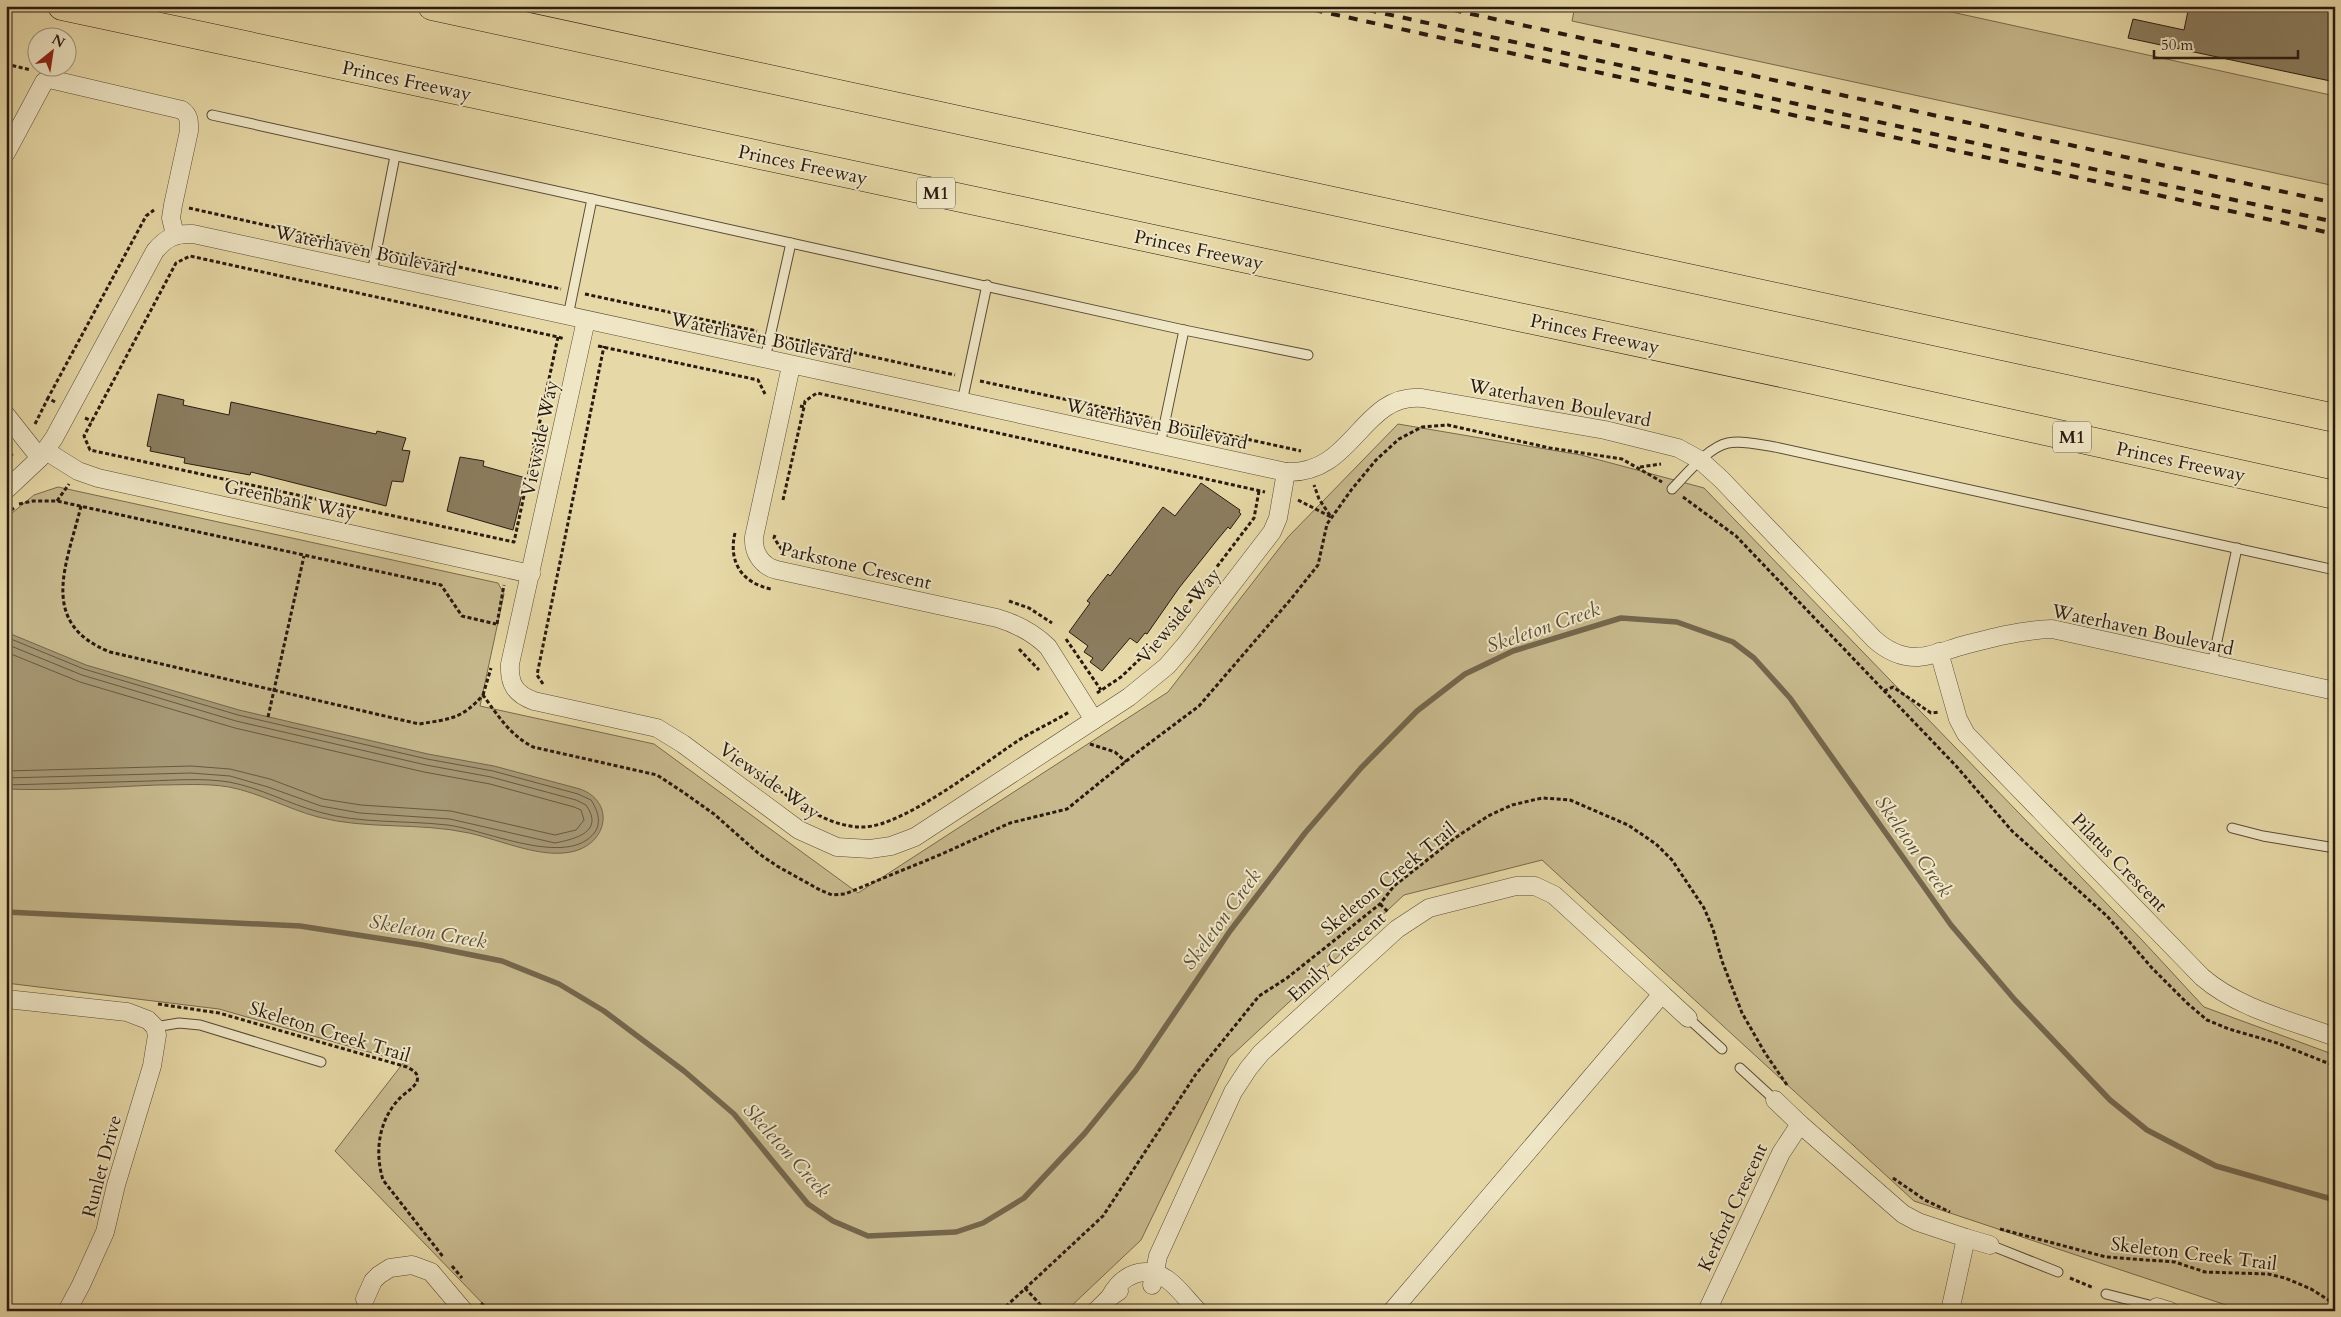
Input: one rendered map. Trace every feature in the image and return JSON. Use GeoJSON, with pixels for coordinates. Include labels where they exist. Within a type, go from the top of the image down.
{"type":"FeatureCollection","features":[{"type":"Feature","properties":{"kind":"highway","name":"Princes Freeway"},"geometry":{"type":"LineString","coordinates":[[62,6],[1790,375],[2335,495]]}},
{"type":"Feature","properties":{"kind":"highway"},"geometry":{"type":"LineString","coordinates":[[432,6],[2335,418]]}},
{"type":"Feature","properties":{"kind":"street"},"geometry":{"type":"LineString","coordinates":[[6,153],[44,82],[49,79],[182,110],[187,114],[189,121],[171,218],[175,235],[162,243],[155,251],[43,454],[6,490]]}},
{"type":"Feature","properties":{"kind":"street","name":"Waterhaven Boulevard"},"geometry":{"type":"LineString","coordinates":[[175,235],[202,235],[792,366],[1286,472],[1320,467],[1337,454],[1386,406],[1400,400],[1412,398],[1605,430],[1678,448],[1700,460],[1720,478],[1886,650],[1899,655],[1916,657],[2032,629],[2052,629],[2335,691]]}},
{"type":"Feature","properties":{"kind":"street","name":"Viewside Way"},"geometry":{"type":"LineString","coordinates":[[586,320],[510,664],[510,676],[513,687],[526,698],[547,704],[657,728],[683,744],[799,830],[838,847],[870,850],[891,846],[915,837],[1143,687],[1186,644],[1267,540],[1278,518],[1286,472]]}},
{"type":"Feature","properties":{"kind":"street","name":"Parkstone Crescent"},"geometry":{"type":"LineString","coordinates":[[792,366],[782,403],[754,537],[755,550],[762,562],[777,570],[997,618],[1021,626],[1048,648],[1094,720]]}},
{"type":"Feature","properties":{"kind":"street","name":"Greenbank Way"},"geometry":{"type":"LineString","coordinates":[[6,415],[43,454],[78,472],[531,574]]}},
{"type":"Feature","properties":{"kind":"street","name":"Pilatus Crescent"},"geometry":{"type":"LineString","coordinates":[[1939,652],[1955,709],[1966,734],[2202,977],[2216,990],[2233,999],[2335,1037]]}},
{"type":"Feature","properties":{"kind":"street","name":"Emily Crescent"},"geometry":{"type":"LineString","coordinates":[[1153,1279],[1158,1256],[1233,1092],[1248,1069],[1261,1053],[1397,929],[1414,916],[1430,908],[1516,886],[1535,886],[1554,895],[1688,1018]]}},
{"type":"Feature","properties":{"kind":"street"},"geometry":{"type":"LineString","coordinates":[[1394,1310],[1662,994]]}},
{"type":"Feature","properties":{"kind":"street"},"geometry":{"type":"LineString","coordinates":[[6,1000],[127,1012],[148,1020],[154,1027]]}},
{"type":"Feature","properties":{"kind":"street","name":"Runlet Drive"},"geometry":{"type":"LineString","coordinates":[[66,1311],[81,1285],[105,1232],[116,1185],[155,1055],[157,1035],[154,1027]]}},
{"type":"Feature","properties":{"kind":"street"},"geometry":{"type":"LineString","coordinates":[[1775,1100],[1903,1214],[1918,1222],[1990,1245]]}},
{"type":"Feature","properties":{"kind":"street","name":"Kerford Crescent"},"geometry":{"type":"LineString","coordinates":[[1707,1311],[1782,1153],[1800,1124]]}},
{"type":"Feature","properties":{"kind":"street"},"geometry":{"type":"LineString","coordinates":[[1950,1311],[1966,1238]]}},
{"type":"Feature","properties":{"kind":"street"},"geometry":{"type":"LineString","coordinates":[[360,1305],[373,1281],[390,1268],[400,1266],[421,1267],[431,1272],[444,1289],[470,1304]]}},
{"type":"Feature","properties":{"kind":"street"},"geometry":{"type":"LineString","coordinates":[[1096,1311],[1110,1296],[1121,1290],[1153,1279],[1182,1296],[1198,1311]]}},
{"type":"Feature","properties":{"kind":"lane"},"geometry":{"type":"LineString","coordinates":[[212,116],[592,198],[1184,330],[1308,355]]}},
{"type":"Feature","properties":{"kind":"lane"},"geometry":{"type":"LineString","coordinates":[[372,272],[395,156]]}},
{"type":"Feature","properties":{"kind":"lane"},"geometry":{"type":"LineString","coordinates":[[568,316],[592,198]]}},
{"type":"Feature","properties":{"kind":"lane"},"geometry":{"type":"LineString","coordinates":[[765,359],[791,243]]}},
{"type":"Feature","properties":{"kind":"lane"},"geometry":{"type":"LineString","coordinates":[[962,402],[987,285]]}},
{"type":"Feature","properties":{"kind":"lane"},"geometry":{"type":"LineString","coordinates":[[1160,445],[1184,330]]}},
{"type":"Feature","properties":{"kind":"lane"},"geometry":{"type":"LineString","coordinates":[[1672,489],[1700,460],[1721,445],[1730,442],[1774,447],[2335,570]]}},
{"type":"Feature","properties":{"kind":"lane"},"geometry":{"type":"LineString","coordinates":[[2212,664],[2236,548]]}},
{"type":"Feature","properties":{"kind":"lane"},"geometry":{"type":"LineString","coordinates":[[2232,828],[2263,836],[2335,848]]}},
{"type":"Feature","properties":{"kind":"lane","name":"Emily Crescent"},"geometry":{"type":"LineString","coordinates":[[1688,1018],[1722,1049]]}},
{"type":"Feature","properties":{"kind":"lane"},"geometry":{"type":"LineString","coordinates":[[154,1027],[179,1022],[200,1025],[321,1062]]}},
{"type":"Feature","properties":{"kind":"lane"},"geometry":{"type":"LineString","coordinates":[[1740,1068],[1775,1100]]}},
{"type":"Feature","properties":{"kind":"lane"},"geometry":{"type":"LineString","coordinates":[[1990,1245],[2058,1272]]}},
{"type":"Feature","properties":{"kind":"lane"},"geometry":{"type":"LineString","coordinates":[[2106,1294],[2164,1309]]}},
{"type":"Feature","properties":{"kind":"path"},"geometry":{"type":"LineString","coordinates":[[173,205],[1302,451],[1318,499],[1331,517]]}},
{"type":"Feature","properties":{"kind":"path"},"geometry":{"type":"LineString","coordinates":[[558,337],[514,542],[90,450],[84,436],[176,262],[190,256],[558,337],[581,343],[758,380],[765,392],[764,398],[804,407]]}},
{"type":"Feature","properties":{"kind":"path"},"geometry":{"type":"LineString","coordinates":[[544,686],[537,675],[604,347]]}},
{"type":"Feature","properties":{"kind":"path"},"geometry":{"type":"LineString","coordinates":[[783,501],[805,401],[817,394],[1259,491],[1282,494],[1299,500],[1331,517]]}},
{"type":"Feature","properties":{"kind":"path"},"geometry":{"type":"LineString","coordinates":[[81,506],[61,595],[66,614],[78,632],[91,644],[110,652],[419,724],[457,717],[470,709],[483,695],[510,732],[533,748],[657,775],[706,809],[771,862],[832,895],[845,894],[1010,823],[1067,809],[1135,754],[1199,706],[1291,600],[1318,565],[1326,524],[1376,460],[1399,440],[1422,427],[1448,426],[1574,452],[1622,459],[1652,475],[1736,536],[1957,767],[2012,831],[2107,916],[2152,968],[2207,1020],[2229,1029],[2277,1043],[2335,1066]]}},
{"type":"Feature","properties":{"kind":"path"},"geometry":{"type":"LineString","coordinates":[[6,514],[17,505],[33,501],[57,501],[441,585],[462,616],[496,624]]}},
{"type":"Feature","properties":{"kind":"path"},"geometry":{"type":"LineString","coordinates":[[776,529],[774,538],[782,550],[791,552]]}},
{"type":"Feature","properties":{"kind":"path"},"geometry":{"type":"LineString","coordinates":[[268,716],[304,556]]}},
{"type":"Feature","properties":{"kind":"path"},"geometry":{"type":"LineString","coordinates":[[1005,600],[1029,608],[1055,626]]}},
{"type":"Feature","properties":{"kind":"path"},"geometry":{"type":"LineString","coordinates":[[1063,634],[1101,690]]}},
{"type":"Feature","properties":{"kind":"path"},"geometry":{"type":"LineString","coordinates":[[1884,691],[1893,687],[1931,713],[1955,709]]}},
{"type":"Feature","properties":{"kind":"path"},"geometry":{"type":"LineString","coordinates":[[761,777],[810,811],[843,824]]}},
{"type":"Feature","properties":{"kind":"path","name":"Skeleton Creek Trail"},"geometry":{"type":"LineString","coordinates":[[1001,1311],[1103,1216],[1118,1196],[1196,1074],[1259,996],[1287,978],[1380,904],[1394,886],[1455,838],[1488,816],[1512,805],[1542,798],[1570,800],[1628,825],[1656,844],[1672,860],[1704,908],[1742,1013],[1765,1053],[1792,1092]]}},
{"type":"Feature","properties":{"kind":"path","name":"Skeleton Creek Trail"},"geometry":{"type":"LineString","coordinates":[[151,1003],[219,1012],[407,1067],[415,1072],[417,1082],[392,1109],[380,1131],[379,1166],[383,1180],[467,1284]]}},
{"type":"Feature","properties":{"kind":"path"},"geometry":{"type":"LineString","coordinates":[[1887,1174],[1925,1200],[1953,1213]]}},
{"type":"Feature","properties":{"kind":"path","name":"Skeleton Creek Trail"},"geometry":{"type":"LineString","coordinates":[[1990,1227],[2106,1257],[2175,1262],[2190,1268],[2217,1273],[2276,1276],[2310,1289],[2335,1304]]}},
{"type":"Feature","properties":{"kind":"path"},"geometry":{"type":"LineString","coordinates":[[2058,1272],[2106,1294]]}},
{"type":"Feature","properties":{"kind":"path"},"geometry":{"type":"LineString","coordinates":[[1025,1288],[1046,1311]]}},
{"type":"Feature","properties":{"kind":"path"},"geometry":{"type":"LineString","coordinates":[[470,1304],[490,1311]]}},
{"type":"Feature","properties":{"kind":"shaded area"},"geometry":{"type":"Polygon","coordinates":[[[1575,6],[1924,6],[2335,96],[2335,186],[1572,21],[1575,6]]]}},
{"type":"Feature","properties":{"kind":"shaded area"},"geometry":{"type":"Polygon","coordinates":[[[1398,424],[1581,455],[1704,488],[2142,940],[2204,1007],[2335,1055],[2335,1311],[2244,1311],[1914,1201],[1542,860],[1404,895],[1229,1058],[1141,1240],[1066,1311],[490,1311],[335,1151],[404,1062],[219,1009],[6,983],[6,518],[34,495],[58,487],[498,583],[504,594],[480,706],[654,744],[858,893],[1168,692],[1288,537],[1398,424]]]}},
{"type":"Feature","properties":{"kind":"water"},"geometry":{"type":"Polygon","coordinates":[[[6,632],[86,665],[239,710],[428,754],[494,766],[580,789],[591,795],[598,802],[602,811],[603,821],[595,839],[586,846],[575,851],[549,853],[450,830],[337,821],[307,814],[252,793],[229,787],[157,785],[63,789],[6,789],[6,632]]]}},
{"type":"Feature","properties":{"kind":"building"},"geometry":{"type":"Polygon","coordinates":[[[2189,6],[2335,6],[2335,82],[2128,38],[2133,19],[2184,30],[2189,6]]]}},
{"type":"Feature","properties":{"kind":"building"},"geometry":{"type":"Polygon","coordinates":[[[158,394],[184,400],[183,405],[229,415],[231,402],[376,434],[377,431],[406,438],[402,450],[410,451],[403,482],[392,481],[386,506],[251,472],[250,475],[184,463],[185,458],[150,451],[151,447],[147,446],[158,394]]]}},
{"type":"Feature","properties":{"kind":"building"},"geometry":{"type":"Polygon","coordinates":[[[460,457],[484,461],[483,466],[526,478],[513,530],[447,511],[460,457]]]}},
{"type":"Feature","properties":{"kind":"building"},"geometry":{"type":"Polygon","coordinates":[[[1201,483],[1240,510],[1241,514],[1230,529],[1228,527],[1179,588],[1147,634],[1145,633],[1137,643],[1130,638],[1102,671],[1090,662],[1093,658],[1084,652],[1088,646],[1069,632],[1090,603],[1087,601],[1108,574],[1110,576],[1163,507],[1175,516],[1201,483]]]}},
{"type":"Feature","properties":{"kind":"waterway","name":"Skeleton Creek"},"geometry":{"type":"LineString","coordinates":[[6,912],[300,926],[422,945],[502,961],[559,984],[604,1011],[684,1071],[734,1114],[808,1204],[833,1221],[868,1236],[956,1232],[983,1223],[1024,1198],[1085,1133],[1136,1070],[1230,931],[1305,833],[1361,768],[1417,711],[1465,674],[1513,651],[1621,618],[1677,622],[1733,642],[1754,658],[1790,698],[1951,925],[2015,1000],[2110,1100],[2147,1130],[2216,1166],[2335,1200]]}},
{"type":"Feature","properties":{"kind":"railway"},"geometry":{"type":"LineString","coordinates":[[1296,6],[2335,234]]}},
{"type":"Feature","properties":{"kind":"railway"},"geometry":{"type":"LineString","coordinates":[[1350,6],[2335,222]]}},
{"type":"Feature","properties":{"kind":"railway"},"geometry":{"type":"LineString","coordinates":[[1435,6],[2335,203]]}}]}
